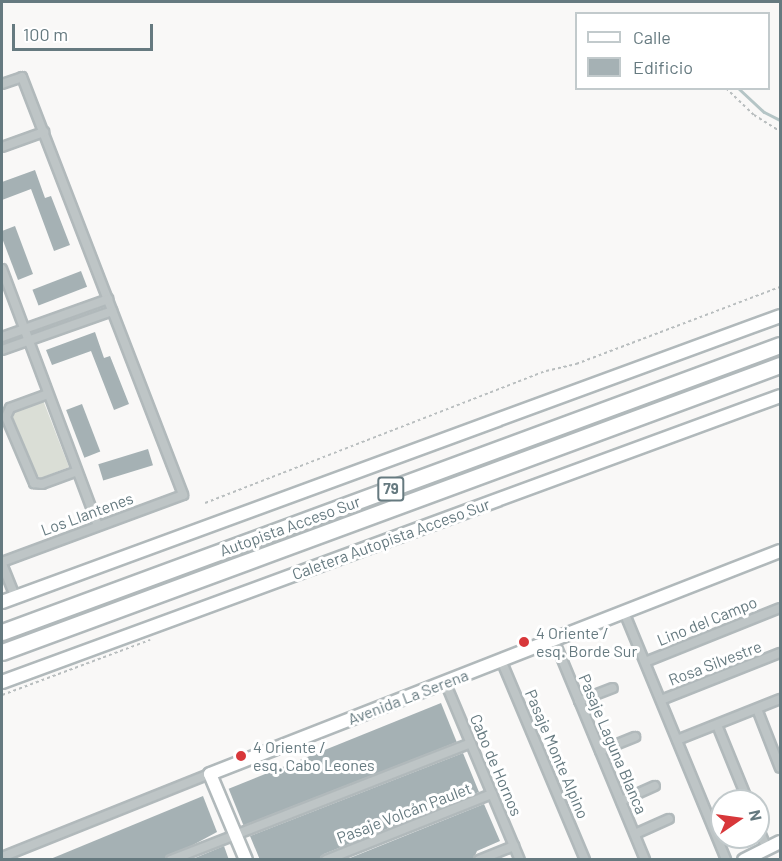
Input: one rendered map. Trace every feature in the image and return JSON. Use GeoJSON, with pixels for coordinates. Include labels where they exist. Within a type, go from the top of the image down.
{"type":"FeatureCollection","features":[{"type":"Feature","properties":{"kind":"highway","name":"Autopista Acceso Sur"},"geometry":{"type":"LineString","coordinates":[[2,632],[780,345]]}},
{"type":"Feature","properties":{"kind":"highway","name":"Autopista Acceso Sur"},"geometry":{"type":"LineString","coordinates":[[2,652],[780,365]]}},
{"type":"Feature","properties":{"kind":"main road"},"geometry":{"type":"LineString","coordinates":[[5,599],[780,316]]}},
{"type":"Feature","properties":{"kind":"main road","name":"Caletera Autopista Acceso Sur"},"geometry":{"type":"LineString","coordinates":[[2,682],[780,396]]}},
{"type":"Feature","properties":{"kind":"main road","name":"Avenida La Serena"},"geometry":{"type":"LineString","coordinates":[[210,774],[780,551]]}},
{"type":"Feature","properties":{"kind":"main road"},"geometry":{"type":"LineString","coordinates":[[210,774],[246,860]]}},
{"type":"Feature","properties":{"kind":"main road"},"geometry":{"type":"LineString","coordinates":[[744,860],[767,849]]}},
{"type":"Feature","properties":{"kind":"street"},"geometry":{"type":"LineString","coordinates":[[2,84],[22,77],[112,311],[2,350]]}},
{"type":"Feature","properties":{"kind":"street"},"geometry":{"type":"LineString","coordinates":[[2,147],[44,132]]}},
{"type":"Feature","properties":{"kind":"street"},"geometry":{"type":"LineString","coordinates":[[2,274],[98,526]]}},
{"type":"Feature","properties":{"kind":"street"},"geometry":{"type":"LineString","coordinates":[[2,337],[108,300]]}},
{"type":"Feature","properties":{"kind":"street","name":"Los Llantenes"},"geometry":{"type":"LineString","coordinates":[[2,563],[183,495],[112,311]]}},
{"type":"Feature","properties":{"kind":"street"},"geometry":{"type":"LineString","coordinates":[[48,394],[10,408],[6,417],[34,483],[42,484],[77,471]]}},
{"type":"Feature","properties":{"kind":"street"},"geometry":{"type":"LineString","coordinates":[[2,563],[5,599]]}},
{"type":"Feature","properties":{"kind":"street","name":"Lino del Campo"},"geometry":{"type":"LineString","coordinates":[[645,662],[780,608]]}},
{"type":"Feature","properties":{"kind":"street"},"geometry":{"type":"LineString","coordinates":[[624,612],[726,860]]}},
{"type":"Feature","properties":{"kind":"street","name":"Pasaje Laguna Blanca"},"geometry":{"type":"LineString","coordinates":[[554,640],[645,860]]}},
{"type":"Feature","properties":{"kind":"street","name":"Rosa Silvestre"},"geometry":{"type":"LineString","coordinates":[[661,700],[780,653]]}},
{"type":"Feature","properties":{"kind":"street","name":"Pasaje Monte Alpino"},"geometry":{"type":"LineString","coordinates":[[501,660],[585,860]]}},
{"type":"Feature","properties":{"kind":"street","name":"Cabo de Hornos"},"geometry":{"type":"LineString","coordinates":[[445,682],[520,860]]}},
{"type":"Feature","properties":{"kind":"street"},"geometry":{"type":"LineString","coordinates":[[579,701],[613,688]]}},
{"type":"Feature","properties":{"kind":"street"},"geometry":{"type":"LineString","coordinates":[[677,740],[780,699]]}},
{"type":"Feature","properties":{"kind":"street"},"geometry":{"type":"LineString","coordinates":[[757,709],[780,768]]}},
{"type":"Feature","properties":{"kind":"street"},"geometry":{"type":"LineString","coordinates":[[717,725],[743,789]]}},
{"type":"Feature","properties":{"kind":"street"},"geometry":{"type":"LineString","coordinates":[[600,751],[635,737]]}},
{"type":"Feature","properties":{"kind":"street"},"geometry":{"type":"LineString","coordinates":[[171,860],[471,743]]}},
{"type":"Feature","properties":{"kind":"street","name":"Avenida La Serena"},"geometry":{"type":"LineString","coordinates":[[2,856],[210,774]]}},
{"type":"Feature","properties":{"kind":"street"},"geometry":{"type":"LineString","coordinates":[[621,801],[655,786]]}},
{"type":"Feature","properties":{"kind":"street","name":"Pasaje Volcán Paulet"},"geometry":{"type":"LineString","coordinates":[[326,860],[492,794]]}},
{"type":"Feature","properties":{"kind":"street"},"geometry":{"type":"LineString","coordinates":[[634,834],[669,819]]}},
{"type":"Feature","properties":{"kind":"street"},"geometry":{"type":"LineString","coordinates":[[479,860],[514,846]]}},
{"type":"Feature","properties":{"kind":"path"},"geometry":{"type":"LineString","coordinates":[[728,90],[754,115],[780,131]]}},
{"type":"Feature","properties":{"kind":"path"},"geometry":{"type":"LineString","coordinates":[[205,503],[546,371],[576,364],[780,287]]}},
{"type":"Feature","properties":{"kind":"shaded area"},"geometry":{"type":"Polygon","coordinates":[[[43,400],[69,467],[41,478],[36,475],[13,418],[14,412],[43,400]]]}},
{"type":"Feature","properties":{"kind":"building"},"geometry":{"type":"Polygon","coordinates":[[[35,170],[45,198],[51,196],[70,245],[54,251],[31,189],[2,200],[2,182],[35,170]]]}},
{"type":"Feature","properties":{"kind":"building"},"geometry":{"type":"Polygon","coordinates":[[[15,226],[33,274],[18,280],[2,238],[2,231],[15,226]]]}},
{"type":"Feature","properties":{"kind":"building"},"geometry":{"type":"Polygon","coordinates":[[[81,271],[87,287],[39,306],[32,290],[81,271]]]}},
{"type":"Feature","properties":{"kind":"building"},"geometry":{"type":"Polygon","coordinates":[[[95,332],[104,358],[110,356],[129,404],[114,410],[91,351],[52,365],[46,350],[95,332]]]}},
{"type":"Feature","properties":{"kind":"building"},"geometry":{"type":"Polygon","coordinates":[[[82,404],[100,452],[84,458],[66,410],[82,404]]]}},
{"type":"Feature","properties":{"kind":"building"},"geometry":{"type":"Polygon","coordinates":[[[148,449],[153,465],[103,480],[98,464],[148,449]]]}},
{"type":"Feature","properties":{"kind":"building"},"geometry":{"type":"Polygon","coordinates":[[[441,703],[457,742],[244,828],[229,789],[441,703]]]}},
{"type":"Feature","properties":{"kind":"building"},"geometry":{"type":"Polygon","coordinates":[[[463,753],[479,792],[324,854],[320,860],[260,860],[250,836],[463,753]]]}},
{"type":"Feature","properties":{"kind":"building"},"geometry":{"type":"Polygon","coordinates":[[[203,796],[217,832],[165,860],[48,860],[203,796]]]}},
{"type":"Feature","properties":{"kind":"building"},"geometry":{"type":"Polygon","coordinates":[[[484,804],[500,841],[477,851],[473,860],[345,860],[484,804]]]}},
{"type":"Feature","properties":{"kind":"building"},"geometry":{"type":"Polygon","coordinates":[[[224,846],[229,860],[190,860],[224,846]]]}},
{"type":"Feature","properties":{"kind":"waterway"},"geometry":{"type":"LineString","coordinates":[[740,90],[764,112],[780,120]]}},
{"type":"Feature","properties":{"kind":"place","name":"4 Oriente / esq. Borde Sur"},"geometry":{"type":"Point","coordinates":[524,642]}},
{"type":"Feature","properties":{"kind":"place","name":"4 Oriente / esq. Cabo Leones"},"geometry":{"type":"Point","coordinates":[241,756]}}]}
